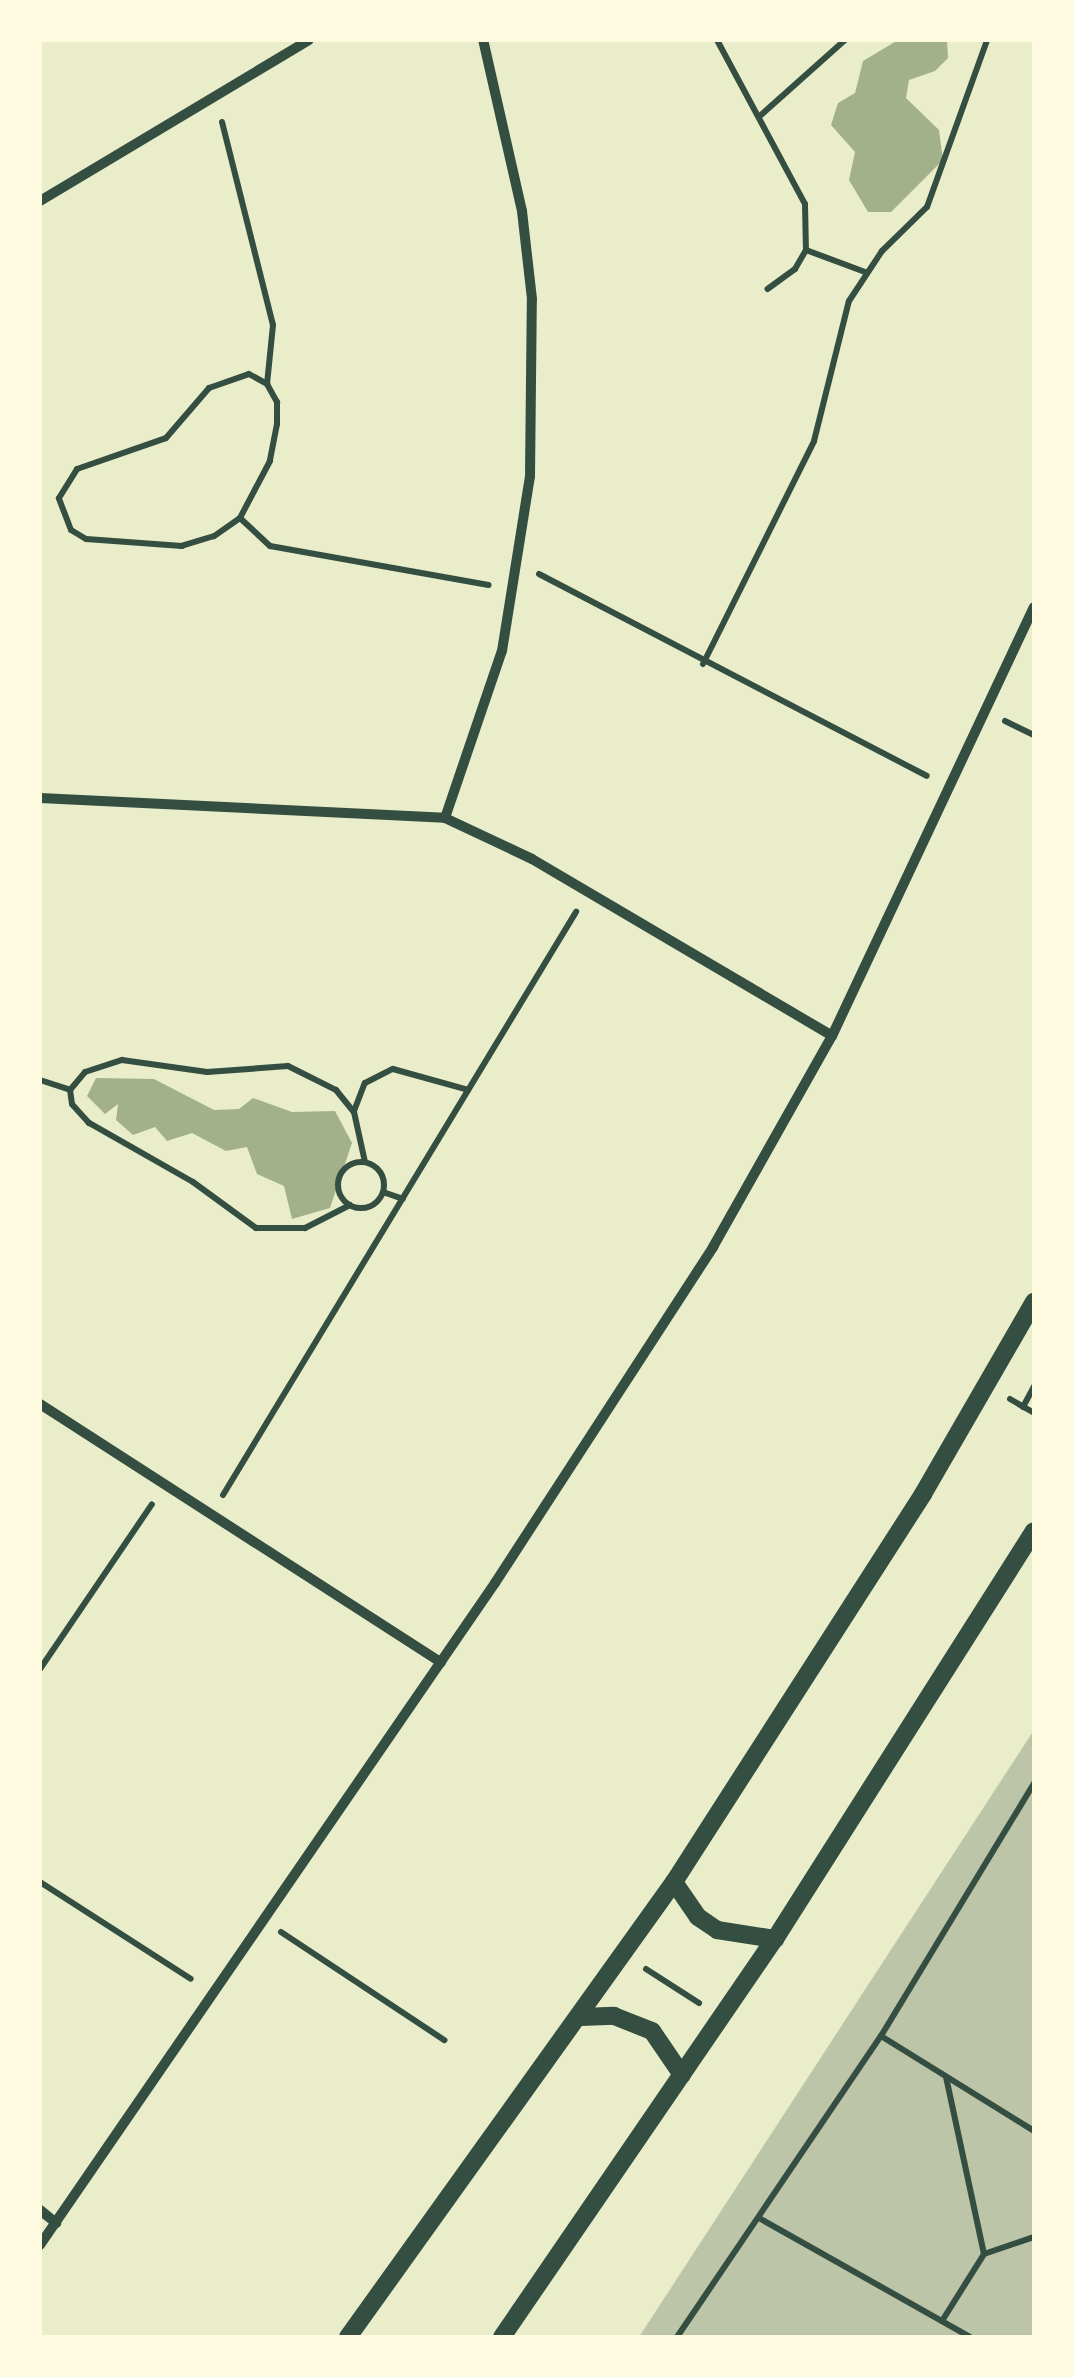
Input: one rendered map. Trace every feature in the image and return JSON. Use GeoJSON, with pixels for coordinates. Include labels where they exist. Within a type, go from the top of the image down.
{"type":"FeatureCollection","features":[{"type":"Feature","properties":{"kind":"street"},"geometry":{"type":"LineString","coordinates":[[40,201],[309,40]]}},
{"type":"Feature","properties":{"kind":"street"},"geometry":{"type":"LineString","coordinates":[[445,818],[477,736],[520,564],[535,388],[532,299],[522,211],[483,40]]}},
{"type":"Feature","properties":{"kind":"street"},"geometry":{"type":"LineString","coordinates":[[40,2245],[440,1662],[713,1247],[832,1036],[1034,608]]}},
{"type":"Feature","properties":{"kind":"street"},"geometry":{"type":"LineString","coordinates":[[40,798],[445,818],[588,891],[832,1036]]}},
{"type":"Feature","properties":{"kind":"street"},"geometry":{"type":"LineString","coordinates":[[348,2337],[581,2017],[674,1882],[923,1494],[1034,1302]]}},
{"type":"Feature","properties":{"kind":"street"},"geometry":{"type":"LineString","coordinates":[[40,1404],[440,1662]]}},
{"type":"Feature","properties":{"kind":"street"},"geometry":{"type":"LineString","coordinates":[[502,2337],[775,1939],[1034,1531]]}},
{"type":"Feature","properties":{"kind":"street"},"geometry":{"type":"LineString","coordinates":[[674,1882],[698,1917],[717,1930],[775,1939]]}},
{"type":"Feature","properties":{"kind":"street"},"geometry":{"type":"LineString","coordinates":[[581,2017],[614,2016],[642,2026],[670,2051],[682,2075]]}},
{"type":"Feature","properties":{"kind":"street"},"geometry":{"type":"LineString","coordinates":[[40,2210],[56,2223]]}},
{"type":"Feature","properties":{"kind":"path"},"geometry":{"type":"LineString","coordinates":[[717,40],[806,204],[806,250],[796,270],[767,289]]}},
{"type":"Feature","properties":{"kind":"path"},"geometry":{"type":"LineString","coordinates":[[761,115],[845,40]]}},
{"type":"Feature","properties":{"kind":"path"},"geometry":{"type":"LineString","coordinates":[[703,664],[814,441],[839,328],[865,272],[910,229],[933,196],[987,40]]}},
{"type":"Feature","properties":{"kind":"path"},"geometry":{"type":"LineString","coordinates":[[215,96],[273,326],[267,384]]}},
{"type":"Feature","properties":{"kind":"path"},"geometry":{"type":"LineString","coordinates":[[806,250],[865,272]]}},
{"type":"Feature","properties":{"kind":"path"},"geometry":{"type":"LineString","coordinates":[[249,374],[267,384],[277,402],[275,440],[256,494],[240,518],[214,536],[182,546],[86,539],[71,530],[59,498],[77,469],[166,438],[223,378],[249,374]]}},
{"type":"Feature","properties":{"kind":"path"},"geometry":{"type":"LineString","coordinates":[[240,518],[270,546],[514,589]]}},
{"type":"Feature","properties":{"kind":"path"},"geometry":{"type":"LineString","coordinates":[[520,564],[703,664],[951,788]]}},
{"type":"Feature","properties":{"kind":"path"},"geometry":{"type":"LineString","coordinates":[[212,1514],[588,891]]}},
{"type":"Feature","properties":{"kind":"path"},"geometry":{"type":"LineString","coordinates":[[354,1112],[314,1074],[288,1066],[206,1072],[122,1060],[85,1072],[70,1090],[72,1104],[89,1123],[193,1182],[256,1228],[305,1228],[350,1205],[370,1206],[383,1192],[381,1172],[365,1162],[354,1112],[365,1083],[393,1068],[468,1090]]}},
{"type":"Feature","properties":{"kind":"path"},"geometry":{"type":"LineString","coordinates":[[40,1080],[70,1090]]}},
{"type":"Feature","properties":{"kind":"path"},"geometry":{"type":"LineString","coordinates":[[350,1205],[342,1198],[339,1177],[365,1162]]}},
{"type":"Feature","properties":{"kind":"path"},"geometry":{"type":"LineString","coordinates":[[383,1192],[402,1199]]}},
{"type":"Feature","properties":{"kind":"path"},"geometry":{"type":"LineString","coordinates":[[1023,1407],[1034,1386]]}},
{"type":"Feature","properties":{"kind":"path"},"geometry":{"type":"LineString","coordinates":[[40,1669],[165,1484]]}},
{"type":"Feature","properties":{"kind":"path"},"geometry":{"type":"LineString","coordinates":[[677,2337],[881,2036],[1034,1782]]}},
{"type":"Feature","properties":{"kind":"path"},"geometry":{"type":"LineString","coordinates":[[40,1882],[214,1993]]}},
{"type":"Feature","properties":{"kind":"path"},"geometry":{"type":"LineString","coordinates":[[263,1921],[444,2040]]}},
{"type":"Feature","properties":{"kind":"path"},"geometry":{"type":"LineString","coordinates":[[624,1954],[721,2018]]}},
{"type":"Feature","properties":{"kind":"path"},"geometry":{"type":"LineString","coordinates":[[881,2036],[1034,2132]]}},
{"type":"Feature","properties":{"kind":"path"},"geometry":{"type":"LineString","coordinates":[[946,2077],[984,2254]]}},
{"type":"Feature","properties":{"kind":"path"},"geometry":{"type":"LineString","coordinates":[[759,2218],[970,2337]]}},
{"type":"Feature","properties":{"kind":"path"},"geometry":{"type":"LineString","coordinates":[[942,2321],[984,2254],[1034,2237]]}},
{"type":"Feature","properties":{"kind":"shaded area"},"geometry":{"type":"Polygon","coordinates":[[[898,40],[947,40],[948,58],[935,71],[909,80],[906,98],[939,130],[943,160],[891,212],[868,212],[849,180],[855,152],[831,125],[838,103],[855,93],[863,61],[898,40]]]}},
{"type":"Feature","properties":{"kind":"shaded area"},"geometry":{"type":"Polygon","coordinates":[[[96,1078],[154,1079],[214,1110],[239,1109],[253,1098],[292,1112],[335,1111],[352,1143],[330,1208],[292,1219],[284,1186],[257,1174],[247,1147],[226,1151],[192,1133],[167,1141],[155,1127],[133,1135],[116,1120],[118,1104],[105,1114],[87,1096],[96,1078]]]}},
{"type":"Feature","properties":{"kind":"building"},"geometry":{"type":"Polygon","coordinates":[[[1034,1730],[1034,2337],[639,2337],[1034,1730]]]}}]}
